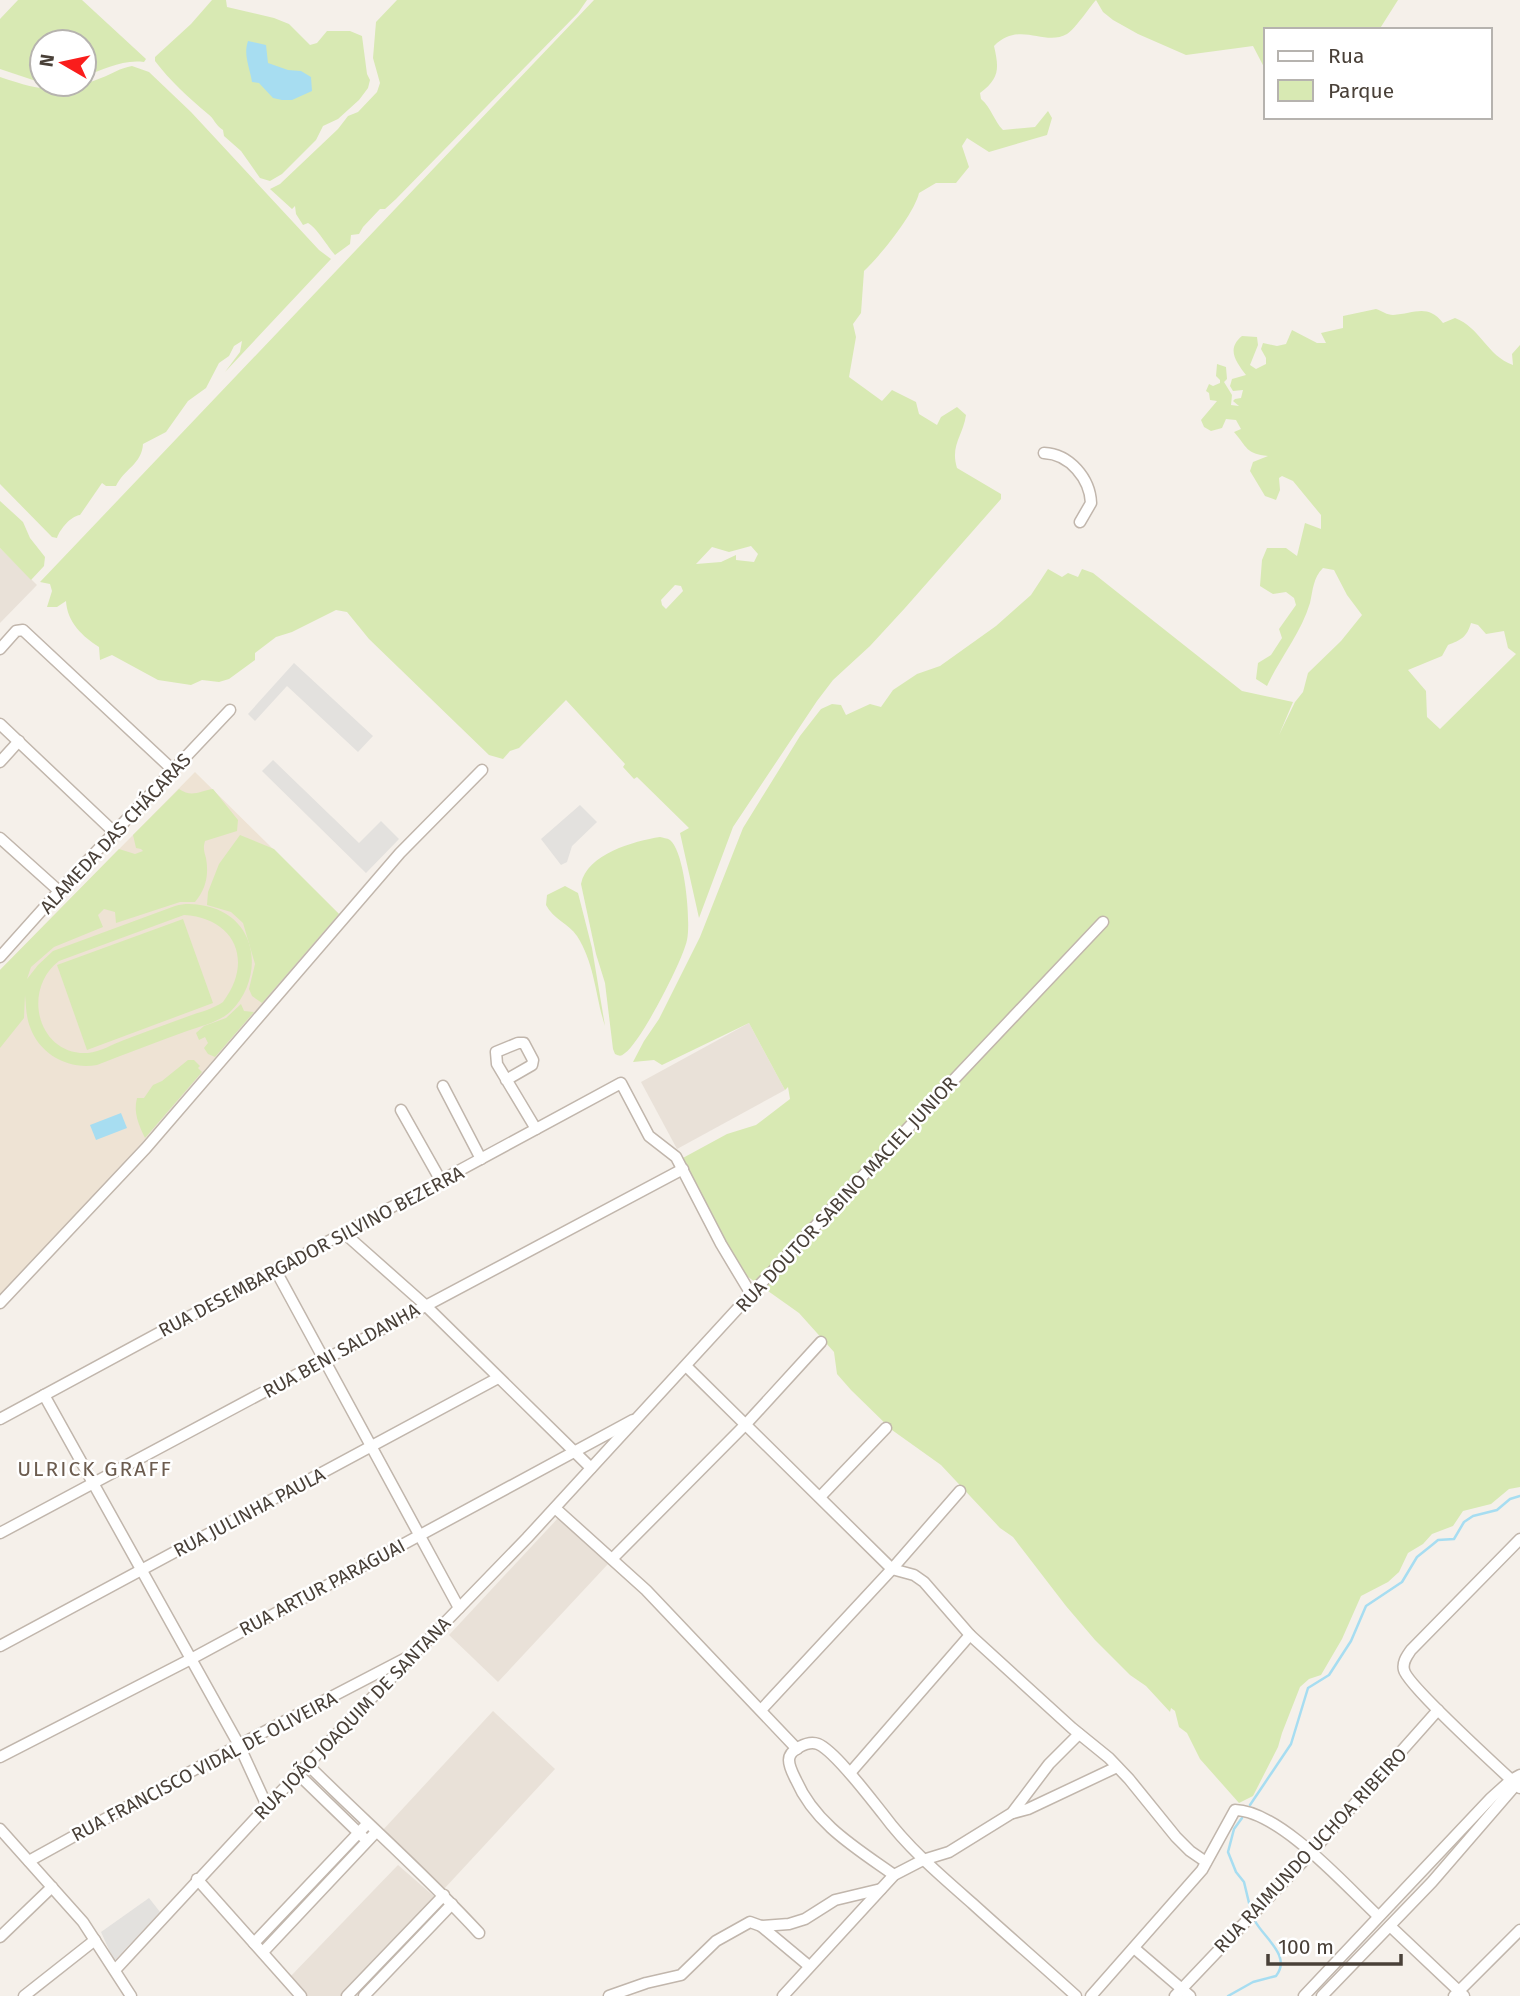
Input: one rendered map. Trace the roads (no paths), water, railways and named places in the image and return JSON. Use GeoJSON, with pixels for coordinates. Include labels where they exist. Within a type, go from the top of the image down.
{"type":"FeatureCollection","features":[{"type":"Feature","properties":{"kind":"street"},"geometry":{"type":"LineString","coordinates":[[1044,453],[1052,453],[1064,459],[1073,466],[1087,485],[1091,503],[1080,522]]}},
{"type":"Feature","properties":{"kind":"street"},"geometry":{"type":"LineString","coordinates":[[0,649],[18,630],[23,630],[174,771]]}},
{"type":"Feature","properties":{"kind":"street","name":"ALAMEDA DAS CHÁCARAS"},"geometry":{"type":"LineString","coordinates":[[1,954],[230,710]]}},
{"type":"Feature","properties":{"kind":"street"},"geometry":{"type":"LineString","coordinates":[[0,724],[114,832]]}},
{"type":"Feature","properties":{"kind":"street"},"geometry":{"type":"LineString","coordinates":[[0,762],[19,741]]}},
{"type":"Feature","properties":{"kind":"street"},"geometry":{"type":"LineString","coordinates":[[0,1303],[146,1148],[400,853],[482,770]]}},
{"type":"Feature","properties":{"kind":"street"},"geometry":{"type":"LineString","coordinates":[[0,838],[59,891]]}},
{"type":"Feature","properties":{"kind":"street","name":"RUA DOUTOR SABINO MACIEL JUNIOR"},"geometry":{"type":"LineString","coordinates":[[592,1468],[751,1294],[1104,922]]}},
{"type":"Feature","properties":{"kind":"street"},"geometry":{"type":"LineString","coordinates":[[506,1080],[536,1129]]}},
{"type":"Feature","properties":{"kind":"street","name":"RUA DESEMBARGADOR SILVINO BEZERRA"},"geometry":{"type":"LineString","coordinates":[[0,1419],[621,1083],[649,1136],[676,1157],[683,1170]]}},
{"type":"Feature","properties":{"kind":"street"},"geometry":{"type":"LineString","coordinates":[[443,1086],[481,1159]]}},
{"type":"Feature","properties":{"kind":"street"},"geometry":{"type":"LineString","coordinates":[[401,1110],[441,1181]]}},
{"type":"Feature","properties":{"kind":"street"},"geometry":{"type":"LineString","coordinates":[[683,1170],[721,1244],[751,1294]]}},
{"type":"Feature","properties":{"kind":"street","name":"RUA BENI SALDANHA"},"geometry":{"type":"LineString","coordinates":[[0,1533],[424,1304],[683,1170]]}},
{"type":"Feature","properties":{"kind":"street"},"geometry":{"type":"LineString","coordinates":[[344,1234],[424,1304],[592,1468]]}},
{"type":"Feature","properties":{"kind":"street"},"geometry":{"type":"LineString","coordinates":[[276,1270],[459,1608]]}},
{"type":"Feature","properties":{"kind":"street"},"geometry":{"type":"LineString","coordinates":[[613,1558],[746,1424],[821,1342]]}},
{"type":"Feature","properties":{"kind":"street"},"geometry":{"type":"LineString","coordinates":[[686,1366],[892,1570],[921,1580],[970,1635],[1117,1767],[1176,1837],[1206,1862]]}},
{"type":"Feature","properties":{"kind":"street","name":"RUA JULINHA PAULA"},"geometry":{"type":"LineString","coordinates":[[0,1646],[498,1378]]}},
{"type":"Feature","properties":{"kind":"street"},"geometry":{"type":"LineString","coordinates":[[44,1395],[239,1745],[267,1806]]}},
{"type":"Feature","properties":{"kind":"street","name":"RUA ARTUR PARAGUAI"},"geometry":{"type":"LineString","coordinates":[[0,1757],[191,1659],[643,1414]]}},
{"type":"Feature","properties":{"kind":"street"},"geometry":{"type":"LineString","coordinates":[[820,1497],[886,1428]]}},
{"type":"Feature","properties":{"kind":"street","name":"RUA JOÃO JOAQUIM DE SANTANA"},"geometry":{"type":"LineString","coordinates":[[115,1970],[197,1879],[592,1468]]}},
{"type":"Feature","properties":{"kind":"street"},"geometry":{"type":"LineString","coordinates":[[761,1710],[892,1570],[960,1491]]}},
{"type":"Feature","properties":{"kind":"street"},"geometry":{"type":"LineString","coordinates":[[555,1508],[613,1558],[711,1656],[797,1749]]}},
{"type":"Feature","properties":{"kind":"street"},"geometry":{"type":"LineString","coordinates":[[1518,1782],[1438,1710],[1404,1671],[1404,1661],[1411,1650],[1520,1539]]}},
{"type":"Feature","properties":{"kind":"street"},"geometry":{"type":"LineString","coordinates":[[850,1773],[970,1635]]}},
{"type":"Feature","properties":{"kind":"street","name":"RUA FRANCISCO VIDAL DE OLIVEIRA"},"geometry":{"type":"LineString","coordinates":[[29,1861],[239,1745],[416,1652]]}},
{"type":"Feature","properties":{"kind":"street","name":"RUA RAIMUNDO UCHOA RIBEIRO"},"geometry":{"type":"LineString","coordinates":[[1182,1994],[1438,1710]]}},
{"type":"Feature","properties":{"kind":"street"},"geometry":{"type":"LineString","coordinates":[[1012,1813],[1049,1764],[1079,1734]]}},
{"type":"Feature","properties":{"kind":"street"},"geometry":{"type":"LineString","coordinates":[[894,1875],[826,1825],[813,1811],[790,1768],[789,1757],[797,1749],[819,1744],[850,1773],[923,1860],[1076,1996]]}},
{"type":"Feature","properties":{"kind":"street"},"geometry":{"type":"LineString","coordinates":[[307,1764],[372,1837],[444,1895],[479,1933]]}},
{"type":"Feature","properties":{"kind":"street"},"geometry":{"type":"LineString","coordinates":[[783,1996],[894,1875],[923,1860],[949,1852],[1012,1813],[1028,1809],[1117,1767]]}},
{"type":"Feature","properties":{"kind":"street"},"geometry":{"type":"LineString","coordinates":[[298,1774],[363,1828]]}},
{"type":"Feature","properties":{"kind":"street"},"geometry":{"type":"LineString","coordinates":[[1304,1996],[1375,1920],[1518,1782]]}},
{"type":"Feature","properties":{"kind":"street"},"geometry":{"type":"LineString","coordinates":[[1322,1996],[1454,1857],[1518,1782]]}},
{"type":"Feature","properties":{"kind":"street"},"geometry":{"type":"LineString","coordinates":[[1091,1996],[1194,1880],[1236,1810],[1264,1817],[1311,1853],[1375,1920],[1459,1994],[1520,1930]]}},
{"type":"Feature","properties":{"kind":"street"},"geometry":{"type":"LineString","coordinates":[[254,1942],[363,1828]]}},
{"type":"Feature","properties":{"kind":"street"},"geometry":{"type":"LineString","coordinates":[[2,1835],[83,1922],[131,1996]]}},
{"type":"Feature","properties":{"kind":"street"},"geometry":{"type":"LineString","coordinates":[[263,1952],[372,1837]]}},
{"type":"Feature","properties":{"kind":"street"},"geometry":{"type":"LineString","coordinates":[[197,1879],[301,1996]]}},
{"type":"Feature","properties":{"kind":"street"},"geometry":{"type":"LineString","coordinates":[[0,1937],[52,1887]]}},
{"type":"Feature","properties":{"kind":"street"},"geometry":{"type":"LineString","coordinates":[[609,1996],[646,1983],[681,1975],[716,1941],[750,1923],[761,1926],[789,1924],[805,1919],[835,1900],[881,1888]]}},
{"type":"Feature","properties":{"kind":"street"},"geometry":{"type":"LineString","coordinates":[[347,1996],[444,1895]]}},
{"type":"Feature","properties":{"kind":"street"},"geometry":{"type":"LineString","coordinates":[[364,1996],[452,1904]]}},
{"type":"Feature","properties":{"kind":"street"},"geometry":{"type":"LineString","coordinates":[[761,1926],[809,1966]]}},
{"type":"Feature","properties":{"kind":"street"},"geometry":{"type":"LineString","coordinates":[[24,1996],[95,1940]]}},
{"type":"Feature","properties":{"kind":"street"},"geometry":{"type":"LineString","coordinates":[[1134,1948],[1182,1994]]}},
{"type":"Feature","properties":{"kind":"water"},"geometry":{"type":"Polygon","coordinates":[[[248,41],[266,45],[268,63],[301,71],[311,77],[312,91],[292,100],[282,100],[273,98],[259,83],[252,82],[247,56],[248,41]]]}},
{"type":"Feature","properties":{"kind":"water"},"geometry":{"type":"Polygon","coordinates":[[[121,1113],[127,1128],[96,1140],[90,1125],[121,1113]]]}},
{"type":"Feature","properties":{"kind":"waterway"},"geometry":{"type":"LineString","coordinates":[[1250,1805],[1291,1744],[1308,1688],[1329,1675],[1351,1641],[1366,1606],[1402,1582],[1417,1557],[1438,1540],[1454,1539],[1464,1522],[1473,1516],[1497,1510],[1510,1499],[1520,1496]]}},
{"type":"Feature","properties":{"kind":"waterway"},"geometry":{"type":"LineString","coordinates":[[1242,1818],[1234,1829],[1228,1852],[1236,1872],[1244,1882],[1250,1907]]}},
{"type":"Feature","properties":{"kind":"waterway"},"geometry":{"type":"LineString","coordinates":[[1228,1996],[1253,1982],[1276,1976],[1280,1969],[1279,1954],[1255,1921]]}},
{"type":"Feature","properties":{"kind":"district","name":"ULRICK GRAFF"},"geometry":{"type":"Point","coordinates":[95,1469]}}]}
